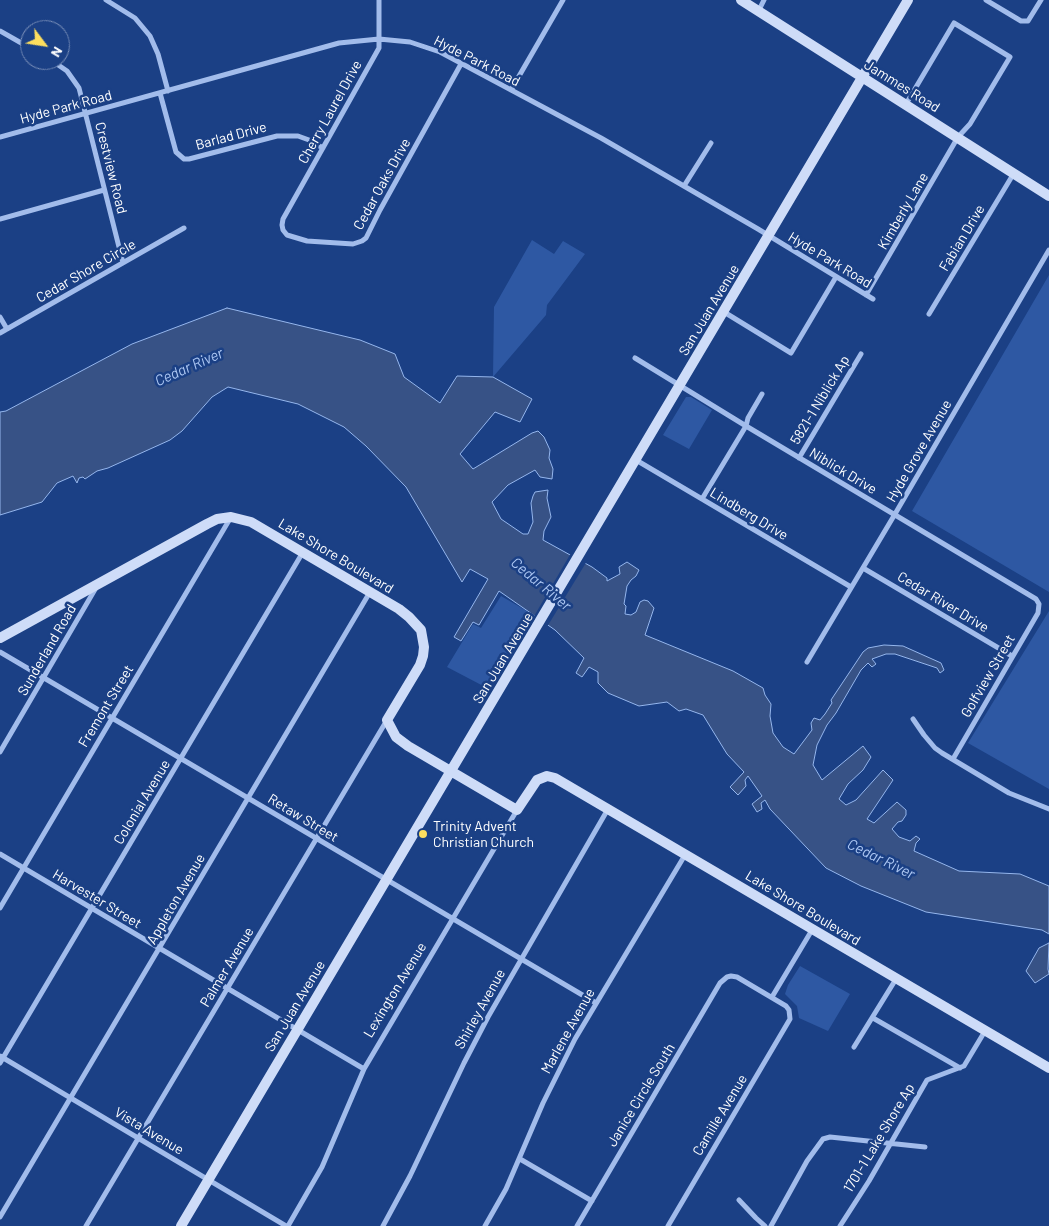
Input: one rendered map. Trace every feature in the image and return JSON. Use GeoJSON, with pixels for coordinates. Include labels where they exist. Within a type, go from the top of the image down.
{"type":"FeatureCollection","features":[{"type":"Feature","properties":{"kind":"street"},"geometry":{"type":"LineString","coordinates":[[106,0],[135,18],[150,36],[158,54],[168,91]]}},
{"type":"Feature","properties":{"kind":"street","name":"Cherry Laurel Drive"},"geometry":{"type":"LineString","coordinates":[[283,230],[283,219],[379,48],[379,0]]}},
{"type":"Feature","properties":{"kind":"street"},"geometry":{"type":"LineString","coordinates":[[511,90],[563,0]]}},
{"type":"Feature","properties":{"kind":"street","name":"Jammes Road"},"geometry":{"type":"LineString","coordinates":[[741,0],[1049,196]]}},
{"type":"Feature","properties":{"kind":"street"},"geometry":{"type":"LineString","coordinates":[[758,10],[764,0]]}},
{"type":"Feature","properties":{"kind":"street","name":"San Juan Avenue"},"geometry":{"type":"LineString","coordinates":[[181,1226],[908,0]]}},
{"type":"Feature","properties":{"kind":"street"},"geometry":{"type":"LineString","coordinates":[[986,0],[1021,21],[1028,21],[1041,0]]}},
{"type":"Feature","properties":{"kind":"street","name":"Kimberly Lane"},"geometry":{"type":"LineString","coordinates":[[866,295],[958,138],[970,124],[1010,56],[954,23],[906,104]]}},
{"type":"Feature","properties":{"kind":"street"},"geometry":{"type":"LineString","coordinates":[[0,31],[20,42]]}},
{"type":"Feature","properties":{"kind":"street","name":"Hyde Park Road"},"geometry":{"type":"LineString","coordinates":[[0,137],[339,44],[379,39],[410,42],[426,47],[461,64],[601,138],[873,299]]}},
{"type":"Feature","properties":{"kind":"street","name":"Cedar Oaks Drive"},"geometry":{"type":"LineString","coordinates":[[283,230],[287,235],[307,241],[353,244],[362,241],[370,233],[380,210],[461,64]]}},
{"type":"Feature","properties":{"kind":"street","name":"Crestview Road"},"geometry":{"type":"LineString","coordinates":[[66,70],[76,82],[86,114],[123,263]]}},
{"type":"Feature","properties":{"kind":"street","name":"Barlad Drive"},"geometry":{"type":"LineString","coordinates":[[160,93],[176,152],[184,159],[277,136],[298,136],[324,148]]}},
{"type":"Feature","properties":{"kind":"street"},"geometry":{"type":"LineString","coordinates":[[684,186],[711,142]]}},
{"type":"Feature","properties":{"kind":"street","name":"Fabian Drive"},"geometry":{"type":"LineString","coordinates":[[929,314],[1014,173]]}},
{"type":"Feature","properties":{"kind":"street"},"geometry":{"type":"LineString","coordinates":[[0,219],[104,190]]}},
{"type":"Feature","properties":{"kind":"street","name":"Cedar Shore Circle"},"geometry":{"type":"LineString","coordinates":[[0,333],[184,228]]}},
{"type":"Feature","properties":{"kind":"street","name":"Hyde Grove Avenue"},"geometry":{"type":"LineString","coordinates":[[807,662],[1049,250]]}},
{"type":"Feature","properties":{"kind":"street"},"geometry":{"type":"LineString","coordinates":[[724,312],[791,353],[836,277]]}},
{"type":"Feature","properties":{"kind":"street"},"geometry":{"type":"LineString","coordinates":[[0,317],[7,329]]}},
{"type":"Feature","properties":{"kind":"street","name":"5821-1 Niblick Ap"},"geometry":{"type":"LineString","coordinates":[[799,458],[861,354]]}},
{"type":"Feature","properties":{"kind":"street","name":"Niblick Drive"},"geometry":{"type":"LineString","coordinates":[[635,358],[1036,599],[1039,604]]}},
{"type":"Feature","properties":{"kind":"street"},"geometry":{"type":"LineString","coordinates":[[702,499],[746,426],[748,418],[762,394]]}},
{"type":"Feature","properties":{"kind":"street","name":"Lindberg Drive"},"geometry":{"type":"LineString","coordinates":[[636,460],[851,587]]}},
{"type":"Feature","properties":{"kind":"street"},"geometry":{"type":"LineString","coordinates":[[0,638],[217,519],[232,517]]}},
{"type":"Feature","properties":{"kind":"street","name":"Lake Shore Boulevard"},"geometry":{"type":"LineString","coordinates":[[232,517],[251,522],[370,592],[410,617],[421,630],[424,654],[420,665],[387,720]]}},
{"type":"Feature","properties":{"kind":"street","name":"Fremont Street"},"geometry":{"type":"LineString","coordinates":[[0,908],[232,517]]}},
{"type":"Feature","properties":{"kind":"street","name":"Colonial Avenue"},"geometry":{"type":"LineString","coordinates":[[1,1059],[303,552]]}},
{"type":"Feature","properties":{"kind":"street","name":"Cedar River Drive"},"geometry":{"type":"LineString","coordinates":[[863,568],[1012,656]]}},
{"type":"Feature","properties":{"kind":"street","name":"Sunderland Road"},"geometry":{"type":"LineString","coordinates":[[0,752],[98,584]]}},
{"type":"Feature","properties":{"kind":"street","name":"Appleton Avenue"},"geometry":{"type":"LineString","coordinates":[[0,1217],[370,592]]}},
{"type":"Feature","properties":{"kind":"street","name":"Golfview Street"},"geometry":{"type":"LineString","coordinates":[[953,759],[1038,612],[1039,604]]}},
{"type":"Feature","properties":{"kind":"street","name":"Retaw Street"},"geometry":{"type":"LineString","coordinates":[[0,652],[596,1004]]}},
{"type":"Feature","properties":{"kind":"street"},"geometry":{"type":"LineString","coordinates":[[913,719],[936,748],[1009,793],[1049,809]]}},
{"type":"Feature","properties":{"kind":"street"},"geometry":{"type":"LineString","coordinates":[[387,720],[396,737],[517,810]]}},
{"type":"Feature","properties":{"kind":"street","name":"Palmer Avenue"},"geometry":{"type":"LineString","coordinates":[[86,1226],[387,720]]}},
{"type":"Feature","properties":{"kind":"street","name":"Lake Shore Boulevard"},"geometry":{"type":"LineString","coordinates":[[543,777],[555,778],[1049,1068]]}},
{"type":"Feature","properties":{"kind":"street","name":"Lexington Avenue"},"geometry":{"type":"LineString","coordinates":[[287,1226],[322,1167],[364,1070],[517,810],[536,780],[543,777]]}},
{"type":"Feature","properties":{"kind":"street","name":"Shirley Avenue"},"geometry":{"type":"LineString","coordinates":[[383,1226],[410,1176],[464,1063],[521,959],[608,810]]}},
{"type":"Feature","properties":{"kind":"street","name":"Harvester Street"},"geometry":{"type":"LineString","coordinates":[[0,854],[364,1070]]}},
{"type":"Feature","properties":{"kind":"street","name":"Marlene Avenue"},"geometry":{"type":"LineString","coordinates":[[485,1226],[506,1189],[562,1063],[685,855]]}},
{"type":"Feature","properties":{"kind":"street"},"geometry":{"type":"LineString","coordinates":[[772,997],[812,930]]}},
{"type":"Feature","properties":{"kind":"street","name":"Janice Circle South"},"geometry":{"type":"LineString","coordinates":[[577,1226],[720,983],[727,977],[737,977],[772,997]]}},
{"type":"Feature","properties":{"kind":"street"},"geometry":{"type":"LineString","coordinates":[[854,1047],[896,979]]}},
{"type":"Feature","properties":{"kind":"street","name":"Camille Avenue"},"geometry":{"type":"LineString","coordinates":[[668,1226],[788,1023],[790,1014],[786,1006],[772,997]]}},
{"type":"Feature","properties":{"kind":"street"},"geometry":{"type":"LineString","coordinates":[[873,1018],[960,1068],[969,1060],[986,1031]]}},
{"type":"Feature","properties":{"kind":"street","name":"Vista Avenue"},"geometry":{"type":"LineString","coordinates":[[1,1059],[71,1098],[287,1226]]}},
{"type":"Feature","properties":{"kind":"street","name":"1701-1 Lake Shore Ap"},"geometry":{"type":"LineString","coordinates":[[840,1226],[927,1080],[960,1068]]}},
{"type":"Feature","properties":{"kind":"street"},"geometry":{"type":"LineString","coordinates":[[770,1226],[807,1161],[823,1139],[830,1137],[925,1147]]}},
{"type":"Feature","properties":{"kind":"street"},"geometry":{"type":"LineString","coordinates":[[520,1159],[592,1201]]}},
{"type":"Feature","properties":{"kind":"street"},"geometry":{"type":"LineString","coordinates":[[739,1200],[765,1226]]}},
{"type":"Feature","properties":{"kind":"shaded area"},"geometry":{"type":"Polygon","coordinates":[[[532,240],[554,254],[563,241],[585,254],[547,305],[546,315],[493,377],[494,307],[532,240]]]}},
{"type":"Feature","properties":{"kind":"shaded area"},"geometry":{"type":"Polygon","coordinates":[[[1049,275],[1049,592],[912,511],[1049,275]]]}},
{"type":"Feature","properties":{"kind":"shaded area"},"geometry":{"type":"Polygon","coordinates":[[[686,397],[691,397],[712,410],[689,449],[663,435],[686,397]]]}},
{"type":"Feature","properties":{"kind":"shaded area"},"geometry":{"type":"Polygon","coordinates":[[[501,596],[527,611],[526,615],[530,620],[489,689],[447,667],[473,624],[481,628],[501,596]]]}},
{"type":"Feature","properties":{"kind":"shaded area"},"geometry":{"type":"Polygon","coordinates":[[[1049,611],[1049,789],[968,743],[1049,611]]]}},
{"type":"Feature","properties":{"kind":"shaded area"},"geometry":{"type":"Polygon","coordinates":[[[800,966],[850,994],[828,1031],[799,1018],[797,1006],[785,994],[788,985],[800,966]]]}},
{"type":"Feature","properties":{"kind":"water","name":"Cedar River"},"geometry":{"type":"Polygon","coordinates":[[[227,308],[360,340],[395,354],[404,377],[440,403],[457,376],[493,377],[532,399],[520,422],[495,412],[460,454],[473,469],[532,433],[538,431],[544,437],[550,450],[549,458],[553,469],[552,479],[540,477],[535,470],[508,485],[492,502],[501,519],[523,534],[528,534],[533,522],[531,503],[533,496],[535,492],[548,490],[547,498],[551,517],[544,531],[543,540],[592,567],[607,578],[607,581],[620,574],[619,567],[627,562],[639,570],[627,586],[624,604],[626,606],[625,614],[631,615],[636,612],[640,602],[648,601],[654,608],[645,635],[733,671],[763,688],[771,704],[770,716],[773,733],[783,747],[794,754],[812,730],[811,723],[814,718],[820,720],[825,714],[832,703],[831,700],[863,652],[868,648],[884,645],[903,646],[941,663],[944,670],[940,673],[937,668],[895,654],[886,654],[872,659],[876,664],[872,667],[868,663],[861,670],[827,725],[817,745],[813,765],[822,780],[863,746],[871,757],[863,770],[848,784],[839,799],[846,805],[856,800],[883,770],[893,780],[867,819],[874,823],[897,802],[906,810],[906,815],[892,829],[899,837],[910,841],[916,836],[920,839],[916,843],[914,851],[959,871],[1020,874],[1049,886],[1049,934],[1042,930],[926,912],[861,886],[826,868],[770,809],[765,800],[761,803],[762,809],[757,812],[752,804],[762,796],[748,776],[745,780],[746,786],[738,795],[730,787],[744,772],[727,754],[703,715],[686,709],[679,711],[667,702],[639,706],[608,693],[598,683],[598,672],[589,667],[582,677],[576,673],[584,658],[555,630],[499,591],[479,625],[473,622],[461,641],[454,637],[488,579],[470,569],[462,582],[406,487],[366,446],[344,427],[298,404],[228,387],[212,397],[182,431],[170,440],[108,468],[97,471],[85,479],[83,477],[79,478],[77,483],[73,476],[57,483],[42,502],[0,515],[0,412],[6,411],[132,344],[227,308]]]}},
{"type":"Feature","properties":{"kind":"water"},"geometry":{"type":"Polygon","coordinates":[[[1049,943],[1049,974],[1035,983],[1026,971],[1039,948],[1049,943]]]}},
{"type":"Feature","properties":{"kind":"pier"},"geometry":{"type":"Polygon","coordinates":[[[571,553],[587,561],[547,627],[533,618],[571,553]]]}},
{"type":"Feature","properties":{"kind":"place","name":"Trinity Advent Christian Church"},"geometry":{"type":"Point","coordinates":[423,834]}}]}
